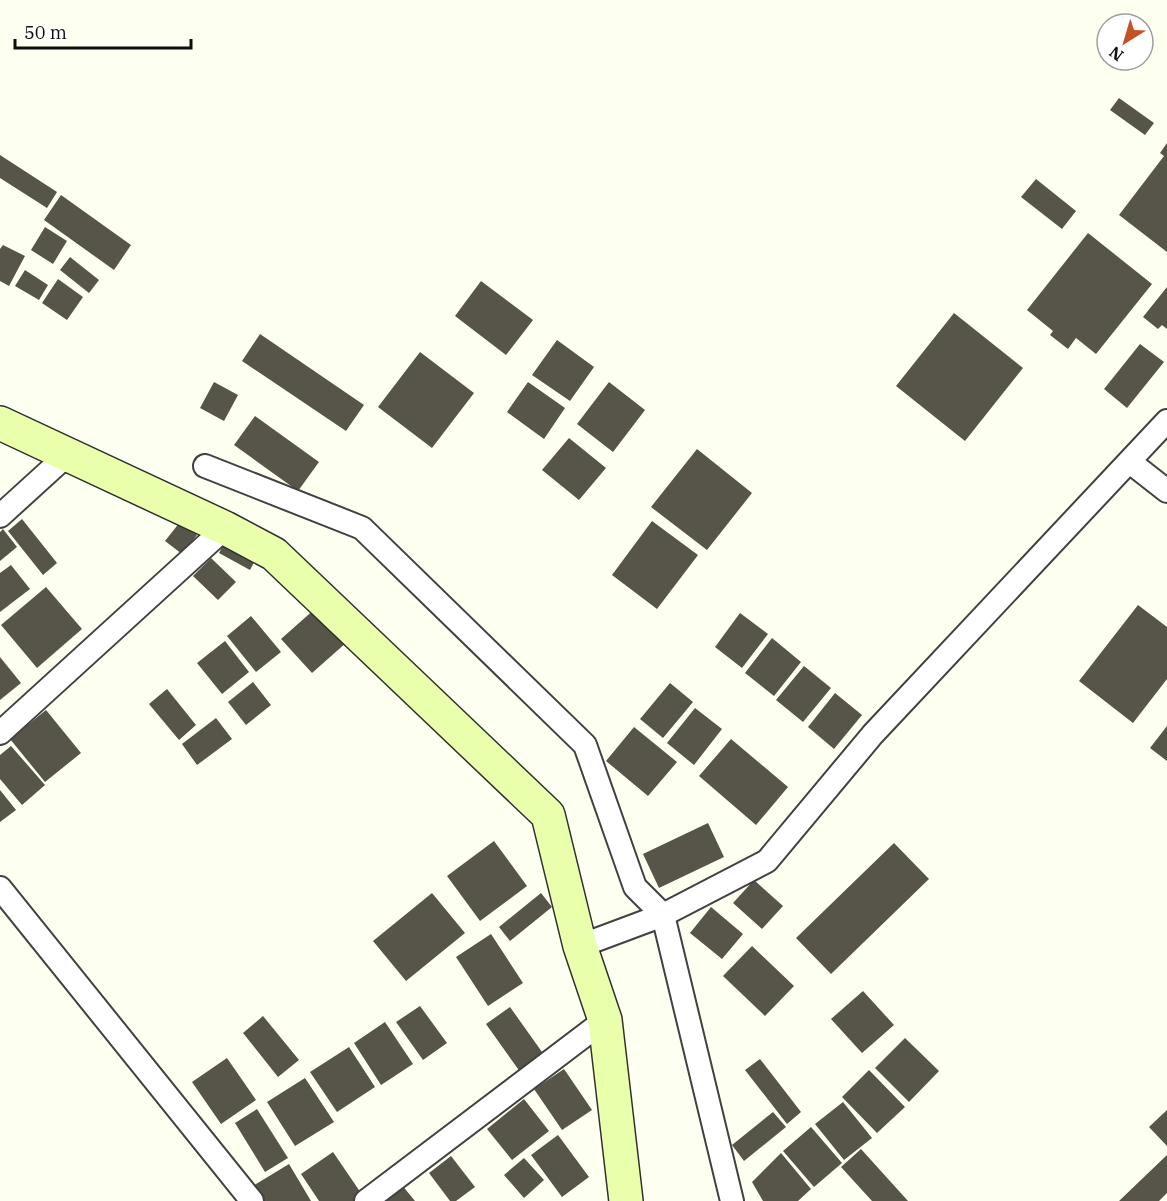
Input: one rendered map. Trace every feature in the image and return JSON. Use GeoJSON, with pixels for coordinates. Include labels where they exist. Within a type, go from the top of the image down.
{"type":"FeatureCollection","features":[{"type":"Feature","properties":{"kind":"street"},"geometry":{"type":"LineString","coordinates":[[580,946],[663,915],[767,861],[873,734],[1167,421]]}},
{"type":"Feature","properties":{"kind":"street"},"geometry":{"type":"LineString","coordinates":[[0,423],[225,528],[274,554],[548,815],[580,946],[605,1020],[626,1201]]}},
{"type":"Feature","properties":{"kind":"street"},"geometry":{"type":"LineString","coordinates":[[0,516],[67,455]]}},
{"type":"Feature","properties":{"kind":"street"},"geometry":{"type":"LineString","coordinates":[[1130,462],[1167,491]]}},
{"type":"Feature","properties":{"kind":"street"},"geometry":{"type":"LineString","coordinates":[[205,466],[362,528],[585,746],[635,887],[663,915],[732,1201]]}},
{"type":"Feature","properties":{"kind":"street"},"geometry":{"type":"LineString","coordinates":[[0,733],[225,528]]}},
{"type":"Feature","properties":{"kind":"street"},"geometry":{"type":"LineString","coordinates":[[0,888],[252,1201]]}},
{"type":"Feature","properties":{"kind":"street"},"geometry":{"type":"LineString","coordinates":[[366,1201],[605,1020]]}},
{"type":"Feature","properties":{"kind":"building"},"geometry":{"type":"Polygon","coordinates":[[[1119,98],[1154,123],[1145,135],[1110,110],[1119,98]]]}},
{"type":"Feature","properties":{"kind":"building"},"geometry":{"type":"Polygon","coordinates":[[[1167,143],[1167,252],[1119,215],[1164,156],[1160,153],[1167,143]]]}},
{"type":"Feature","properties":{"kind":"building"},"geometry":{"type":"Polygon","coordinates":[[[0,155],[57,192],[47,208],[0,178],[0,155]]]}},
{"type":"Feature","properties":{"kind":"building"},"geometry":{"type":"Polygon","coordinates":[[[1036,179],[1076,211],[1062,229],[1021,197],[1036,179]]]}},
{"type":"Feature","properties":{"kind":"building"},"geometry":{"type":"Polygon","coordinates":[[[61,195],[131,245],[114,270],[44,220],[61,195]]]}},
{"type":"Feature","properties":{"kind":"building"},"geometry":{"type":"Polygon","coordinates":[[[45,227],[67,241],[53,264],[31,250],[45,227]]]}},
{"type":"Feature","properties":{"kind":"building"},"geometry":{"type":"Polygon","coordinates":[[[1088,233],[1152,284],[1096,354],[1076,338],[1068,349],[1050,335],[1053,331],[1027,310],[1088,233]]]}},
{"type":"Feature","properties":{"kind":"building"},"geometry":{"type":"Polygon","coordinates":[[[3,245],[25,256],[9,286],[0,281],[0,249],[3,245]]]}},
{"type":"Feature","properties":{"kind":"building"},"geometry":{"type":"Polygon","coordinates":[[[70,257],[99,280],[89,293],[60,270],[70,257]]]}},
{"type":"Feature","properties":{"kind":"building"},"geometry":{"type":"Polygon","coordinates":[[[25,270],[48,285],[39,300],[15,286],[25,270]]]}},
{"type":"Feature","properties":{"kind":"building"},"geometry":{"type":"Polygon","coordinates":[[[58,279],[83,297],[67,320],[42,303],[58,279]]]}},
{"type":"Feature","properties":{"kind":"building"},"geometry":{"type":"Polygon","coordinates":[[[481,281],[533,320],[506,355],[455,316],[481,281]]]}},
{"type":"Feature","properties":{"kind":"building"},"geometry":{"type":"Polygon","coordinates":[[[1167,287],[1167,329],[1162,325],[1158,329],[1143,317],[1167,287]]]}},
{"type":"Feature","properties":{"kind":"building"},"geometry":{"type":"Polygon","coordinates":[[[954,313],[1023,368],[965,441],[896,386],[954,313]]]}},
{"type":"Feature","properties":{"kind":"building"},"geometry":{"type":"Polygon","coordinates":[[[260,334],[364,405],[346,431],[242,361],[260,334]]]}},
{"type":"Feature","properties":{"kind":"building"},"geometry":{"type":"Polygon","coordinates":[[[557,340],[594,367],[570,401],[532,375],[557,340]]]}},
{"type":"Feature","properties":{"kind":"building"},"geometry":{"type":"Polygon","coordinates":[[[1140,344],[1164,362],[1127,408],[1104,389],[1140,344]]]}},
{"type":"Feature","properties":{"kind":"building"},"geometry":{"type":"Polygon","coordinates":[[[420,352],[474,393],[432,448],[378,407],[420,352]]]}},
{"type":"Feature","properties":{"kind":"building"},"geometry":{"type":"Polygon","coordinates":[[[214,382],[238,395],[224,421],[200,408],[214,382]]]}},
{"type":"Feature","properties":{"kind":"building"},"geometry":{"type":"Polygon","coordinates":[[[528,382],[565,408],[544,439],[507,412],[528,382]]]}},
{"type":"Feature","properties":{"kind":"building"},"geometry":{"type":"Polygon","coordinates":[[[609,382],[645,410],[613,452],[577,424],[609,382]]]}},
{"type":"Feature","properties":{"kind":"building"},"geometry":{"type":"Polygon","coordinates":[[[255,416],[319,462],[298,491],[234,445],[255,416]]]}},
{"type":"Feature","properties":{"kind":"building"},"geometry":{"type":"Polygon","coordinates":[[[569,438],[606,468],[579,500],[542,470],[569,438]]]}},
{"type":"Feature","properties":{"kind":"building"},"geometry":{"type":"Polygon","coordinates":[[[697,449],[752,493],[707,550],[651,507],[697,449]]]}},
{"type":"Feature","properties":{"kind":"building"},"geometry":{"type":"Polygon","coordinates":[[[22,519],[57,563],[43,575],[8,531],[22,519]]]}},
{"type":"Feature","properties":{"kind":"building"},"geometry":{"type":"Polygon","coordinates":[[[652,521],[698,555],[657,609],[612,575],[652,521]]]}},
{"type":"Feature","properties":{"kind":"building"},"geometry":{"type":"Polygon","coordinates":[[[180,522],[197,535],[182,554],[165,541],[180,522]]]}},
{"type":"Feature","properties":{"kind":"building"},"geometry":{"type":"Polygon","coordinates":[[[3,529],[17,547],[0,561],[0,532],[3,529]]]}},
{"type":"Feature","properties":{"kind":"building"},"geometry":{"type":"Polygon","coordinates":[[[226,540],[257,557],[250,570],[219,553],[226,540]]]}},
{"type":"Feature","properties":{"kind":"building"},"geometry":{"type":"Polygon","coordinates":[[[211,558],[236,582],[218,600],[193,576],[211,558]]]}},
{"type":"Feature","properties":{"kind":"building"},"geometry":{"type":"Polygon","coordinates":[[[11,565],[30,589],[0,612],[0,573],[11,565]]]}},
{"type":"Feature","properties":{"kind":"building"},"geometry":{"type":"Polygon","coordinates":[[[46,587],[82,629],[37,668],[1,625],[46,587]]]}},
{"type":"Feature","properties":{"kind":"building"},"geometry":{"type":"Polygon","coordinates":[[[1138,605],[1167,627],[1167,679],[1133,723],[1079,681],[1138,605]]]}},
{"type":"Feature","properties":{"kind":"building"},"geometry":{"type":"Polygon","coordinates":[[[317,607],[347,642],[312,673],[281,639],[317,607]]]}},
{"type":"Feature","properties":{"kind":"building"},"geometry":{"type":"Polygon","coordinates":[[[740,613],[768,634],[742,668],[715,647],[740,613]]]}},
{"type":"Feature","properties":{"kind":"building"},"geometry":{"type":"Polygon","coordinates":[[[251,616],[281,652],[256,672],[227,636],[251,616]]]}},
{"type":"Feature","properties":{"kind":"building"},"geometry":{"type":"Polygon","coordinates":[[[772,638],[801,662],[774,696],[745,673],[772,638]]]}},
{"type":"Feature","properties":{"kind":"building"},"geometry":{"type":"Polygon","coordinates":[[[225,641],[249,672],[222,694],[197,663],[225,641]]]}},
{"type":"Feature","properties":{"kind":"building"},"geometry":{"type":"Polygon","coordinates":[[[0,657],[21,683],[0,700],[0,657]]]}},
{"type":"Feature","properties":{"kind":"building"},"geometry":{"type":"Polygon","coordinates":[[[804,666],[831,688],[803,722],[776,700],[804,666]]]}},
{"type":"Feature","properties":{"kind":"building"},"geometry":{"type":"Polygon","coordinates":[[[253,682],[271,705],[246,725],[228,702],[253,682]]]}},
{"type":"Feature","properties":{"kind":"building"},"geometry":{"type":"Polygon","coordinates":[[[670,683],[693,702],[663,738],[640,719],[670,683]]]}},
{"type":"Feature","properties":{"kind":"building"},"geometry":{"type":"Polygon","coordinates":[[[167,689],[196,725],[179,740],[149,704],[167,689]]]}},
{"type":"Feature","properties":{"kind":"building"},"geometry":{"type":"Polygon","coordinates":[[[835,693],[862,715],[834,749],[808,727],[835,693]]]}},
{"type":"Feature","properties":{"kind":"building"},"geometry":{"type":"Polygon","coordinates":[[[695,708],[722,729],[694,765],[667,743],[695,708]]]}},
{"type":"Feature","properties":{"kind":"building"},"geometry":{"type":"Polygon","coordinates":[[[46,710],[81,753],[45,782],[10,739],[46,710]]]}},
{"type":"Feature","properties":{"kind":"building"},"geometry":{"type":"Polygon","coordinates":[[[216,718],[232,739],[197,765],[182,744],[216,718]]]}},
{"type":"Feature","properties":{"kind":"building"},"geometry":{"type":"Polygon","coordinates":[[[1167,726],[1167,761],[1150,748],[1167,726]]]}},
{"type":"Feature","properties":{"kind":"building"},"geometry":{"type":"Polygon","coordinates":[[[634,727],[677,762],[648,796],[606,761],[634,727]]]}},
{"type":"Feature","properties":{"kind":"building"},"geometry":{"type":"Polygon","coordinates":[[[731,739],[788,787],[756,825],[699,776],[731,739]]]}},
{"type":"Feature","properties":{"kind":"building"},"geometry":{"type":"Polygon","coordinates":[[[11,746],[45,785],[22,805],[0,779],[0,755],[11,746]]]}},
{"type":"Feature","properties":{"kind":"building"},"geometry":{"type":"Polygon","coordinates":[[[0,790],[16,810],[0,822],[0,790]]]}},
{"type":"Feature","properties":{"kind":"building"},"geometry":{"type":"Polygon","coordinates":[[[708,823],[724,857],[659,888],[643,854],[708,823]]]}},
{"type":"Feature","properties":{"kind":"building"},"geometry":{"type":"Polygon","coordinates":[[[494,841],[527,886],[480,921],[447,876],[494,841]]]}},
{"type":"Feature","properties":{"kind":"building"},"geometry":{"type":"Polygon","coordinates":[[[894,843],[929,879],[831,974],[796,938],[894,843]]]}},
{"type":"Feature","properties":{"kind":"building"},"geometry":{"type":"Polygon","coordinates":[[[754,880],[783,906],[762,929],[733,903],[754,880]]]}},
{"type":"Feature","properties":{"kind":"building"},"geometry":{"type":"Polygon","coordinates":[[[432,893],[465,933],[406,981],[373,941],[432,893]]]}},
{"type":"Feature","properties":{"kind":"building"},"geometry":{"type":"Polygon","coordinates":[[[541,893],[552,907],[510,941],[499,927],[541,893]]]}},
{"type":"Feature","properties":{"kind":"building"},"geometry":{"type":"Polygon","coordinates":[[[711,907],[743,934],[722,959],[690,933],[711,907]]]}},
{"type":"Feature","properties":{"kind":"building"},"geometry":{"type":"Polygon","coordinates":[[[491,934],[523,983],[488,1006],[456,957],[491,934]]]}},
{"type":"Feature","properties":{"kind":"building"},"geometry":{"type":"Polygon","coordinates":[[[752,946],[794,986],[765,1016],[723,976],[752,946]]]}},
{"type":"Feature","properties":{"kind":"building"},"geometry":{"type":"Polygon","coordinates":[[[863,991],[894,1025],[862,1053],[831,1019],[863,991]]]}},
{"type":"Feature","properties":{"kind":"building"},"geometry":{"type":"Polygon","coordinates":[[[420,1006],[447,1043],[423,1060],[396,1022],[420,1006]]]}},
{"type":"Feature","properties":{"kind":"building"},"geometry":{"type":"Polygon","coordinates":[[[510,1007],[547,1059],[523,1076],[486,1024],[510,1007]]]}},
{"type":"Feature","properties":{"kind":"building"},"geometry":{"type":"Polygon","coordinates":[[[263,1016],[299,1060],[278,1077],[243,1033],[263,1016]]]}},
{"type":"Feature","properties":{"kind":"building"},"geometry":{"type":"Polygon","coordinates":[[[385,1022],[413,1064],[381,1085],[354,1043],[385,1022]]]}},
{"type":"Feature","properties":{"kind":"building"},"geometry":{"type":"Polygon","coordinates":[[[905,1038],[939,1071],[909,1102],[875,1068],[905,1038]]]}},
{"type":"Feature","properties":{"kind":"building"},"geometry":{"type":"Polygon","coordinates":[[[349,1047],[375,1087],[337,1112],[310,1072],[349,1047]]]}},
{"type":"Feature","properties":{"kind":"building"},"geometry":{"type":"Polygon","coordinates":[[[227,1058],[256,1100],[221,1124],[192,1082],[227,1058]]]}},
{"type":"Feature","properties":{"kind":"building"},"geometry":{"type":"Polygon","coordinates":[[[760,1059],[801,1112],[787,1124],[745,1070],[760,1059]]]}},
{"type":"Feature","properties":{"kind":"building"},"geometry":{"type":"Polygon","coordinates":[[[564,1069],[592,1110],[562,1130],[534,1089],[564,1069]]]}},
{"type":"Feature","properties":{"kind":"building"},"geometry":{"type":"Polygon","coordinates":[[[869,1070],[905,1107],[877,1133],[842,1097],[869,1070]]]}},
{"type":"Feature","properties":{"kind":"building"},"geometry":{"type":"Polygon","coordinates":[[[305,1078],[334,1122],[295,1146],[267,1102],[305,1078]]]}},
{"type":"Feature","properties":{"kind":"building"},"geometry":{"type":"Polygon","coordinates":[[[524,1099],[549,1131],[512,1160],[487,1129],[524,1099]]]}},
{"type":"Feature","properties":{"kind":"building"},"geometry":{"type":"Polygon","coordinates":[[[843,1102],[872,1138],[844,1160],[815,1124],[843,1102]]]}},
{"type":"Feature","properties":{"kind":"building"},"geometry":{"type":"Polygon","coordinates":[[[257,1109],[288,1158],[265,1172],[235,1123],[257,1109]]]}},
{"type":"Feature","properties":{"kind":"building"},"geometry":{"type":"Polygon","coordinates":[[[1167,1110],[1167,1146],[1149,1127],[1167,1110]]]}},
{"type":"Feature","properties":{"kind":"building"},"geometry":{"type":"Polygon","coordinates":[[[773,1112],[786,1127],[744,1161],[732,1145],[773,1112]]]}},
{"type":"Feature","properties":{"kind":"building"},"geometry":{"type":"Polygon","coordinates":[[[811,1127],[842,1163],[814,1187],[783,1151],[811,1127]]]}},
{"type":"Feature","properties":{"kind":"building"},"geometry":{"type":"Polygon","coordinates":[[[558,1135],[589,1177],[562,1197],[531,1155],[558,1135]]]}},
{"type":"Feature","properties":{"kind":"building"},"geometry":{"type":"Polygon","coordinates":[[[861,1149],[908,1201],[872,1201],[841,1167],[861,1149]]]}},
{"type":"Feature","properties":{"kind":"building"},"geometry":{"type":"Polygon","coordinates":[[[333,1152],[363,1196],[356,1201],[319,1201],[301,1174],[333,1152]]]}},
{"type":"Feature","properties":{"kind":"building"},"geometry":{"type":"Polygon","coordinates":[[[781,1153],[811,1189],[798,1201],[763,1201],[752,1182],[781,1153]]]}},
{"type":"Feature","properties":{"kind":"building"},"geometry":{"type":"Polygon","coordinates":[[[1167,1155],[1167,1193],[1159,1201],[1119,1201],[1167,1155]]]}},
{"type":"Feature","properties":{"kind":"building"},"geometry":{"type":"Polygon","coordinates":[[[451,1156],[475,1187],[456,1201],[450,1201],[429,1173],[451,1156]]]}},
{"type":"Feature","properties":{"kind":"building"},"geometry":{"type":"Polygon","coordinates":[[[524,1158],[544,1180],[524,1198],[504,1175],[524,1158]]]}},
{"type":"Feature","properties":{"kind":"building"},"geometry":{"type":"Polygon","coordinates":[[[289,1164],[311,1201],[259,1201],[251,1187],[289,1164]]]}},
{"type":"Feature","properties":{"kind":"building"},"geometry":{"type":"Polygon","coordinates":[[[401,1184],[415,1201],[380,1201],[401,1184]]]}}]}
